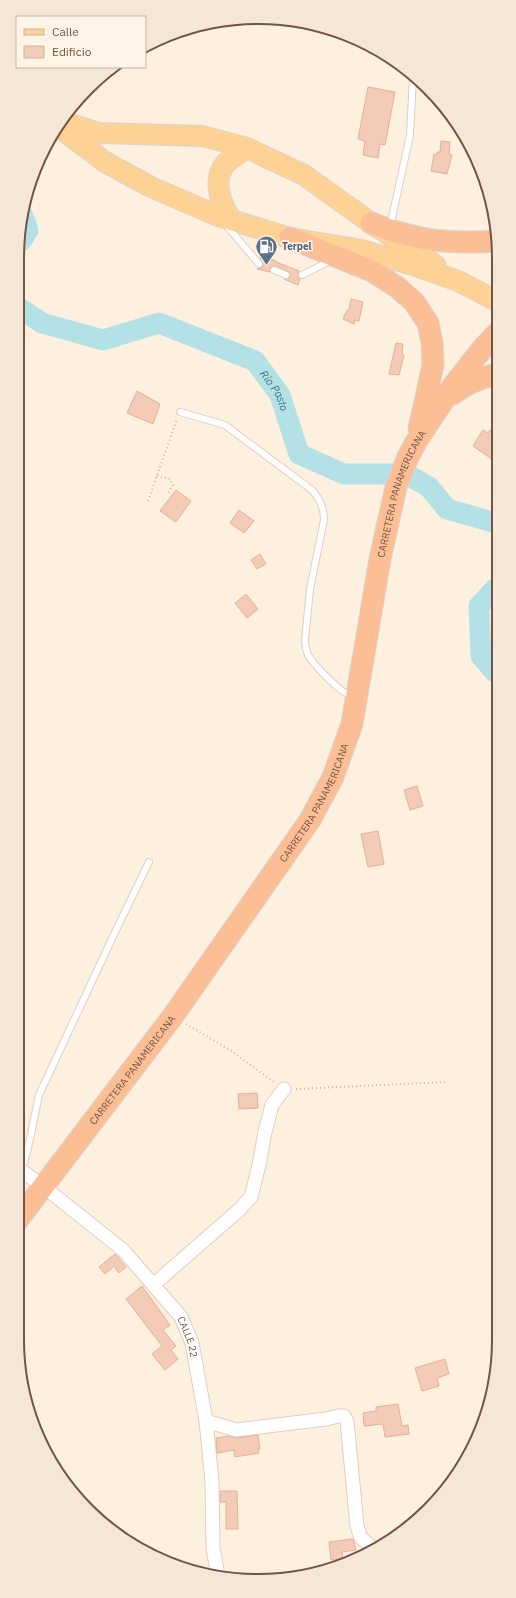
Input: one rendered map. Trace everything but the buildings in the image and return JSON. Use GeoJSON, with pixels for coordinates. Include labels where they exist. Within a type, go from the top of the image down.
{"type":"FeatureCollection","features":[{"type":"Feature","properties":{"kind":"highway"},"geometry":{"type":"LineString","coordinates":[[380,227],[427,240],[466,243],[491,241]]}},
{"type":"Feature","properties":{"kind":"highway"},"geometry":{"type":"LineString","coordinates":[[290,238],[372,271],[397,287],[414,302],[428,323],[432,342],[433,365],[412,451]]}},
{"type":"Feature","properties":{"kind":"highway","name":"CARRETERA PANAMERICANA"},"geometry":{"type":"LineString","coordinates":[[24,1213],[173,1016],[310,820],[334,777],[352,724],[380,559],[396,487],[412,451],[442,403],[453,386],[492,338]]}},
{"type":"Feature","properties":{"kind":"highway"},"geometry":{"type":"LineString","coordinates":[[442,403],[459,389],[491,378]]}},
{"type":"Feature","properties":{"kind":"main road"},"geometry":{"type":"LineString","coordinates":[[67,123],[99,133],[203,136],[247,148],[304,176],[423,256],[458,282]]}},
{"type":"Feature","properties":{"kind":"main road"},"geometry":{"type":"LineString","coordinates":[[62,130],[105,162],[151,187],[224,217],[290,238],[362,250],[413,265],[458,282],[492,299]]}},
{"type":"Feature","properties":{"kind":"main road"},"geometry":{"type":"LineString","coordinates":[[224,217],[224,209],[220,197],[220,174],[227,162],[247,148]]}},
{"type":"Feature","properties":{"kind":"street"},"geometry":{"type":"LineString","coordinates":[[153,1285],[239,1210],[251,1197],[272,1105],[284,1089]]}},
{"type":"Feature","properties":{"kind":"street","name":"CALLE 22"},"geometry":{"type":"LineString","coordinates":[[24,1172],[123,1250],[181,1317],[192,1343],[206,1421],[212,1481],[213,1548],[217,1571]]}},
{"type":"Feature","properties":{"kind":"street"},"geometry":{"type":"LineString","coordinates":[[206,1421],[236,1430],[344,1416],[347,1421],[357,1526],[361,1538],[370,1545]]}},
{"type":"Feature","properties":{"kind":"lane"},"geometry":{"type":"LineString","coordinates":[[380,227],[410,135],[413,83]]}},
{"type":"Feature","properties":{"kind":"lane"},"geometry":{"type":"LineString","coordinates":[[224,217],[258,264]]}},
{"type":"Feature","properties":{"kind":"lane"},"geometry":{"type":"LineString","coordinates":[[302,275],[337,258]]}},
{"type":"Feature","properties":{"kind":"lane"},"geometry":{"type":"LineString","coordinates":[[274,270],[286,275]]}},
{"type":"Feature","properties":{"kind":"lane"},"geometry":{"type":"LineString","coordinates":[[180,412],[225,425],[312,490],[320,500],[324,512],[324,520],[310,589],[304,640],[313,663],[337,686],[348,694],[357,696]]}},
{"type":"Feature","properties":{"kind":"lane"},"geometry":{"type":"LineString","coordinates":[[24,1160],[27,1153],[40,1095],[149,862]]}},
{"type":"Feature","properties":{"kind":"path"},"geometry":{"type":"LineString","coordinates":[[148,501],[180,412]]}},
{"type":"Feature","properties":{"kind":"path"},"geometry":{"type":"LineString","coordinates":[[157,476],[170,479],[173,485],[168,493]]}},
{"type":"Feature","properties":{"kind":"path"},"geometry":{"type":"LineString","coordinates":[[173,1016],[230,1050],[284,1089],[446,1082]]}},
{"type":"Feature","properties":{"kind":"waterway","name":"Río Pasto"},"geometry":{"type":"LineString","coordinates":[[26,225],[28,230],[26,234]]}},
{"type":"Feature","properties":{"kind":"waterway","name":"Río Pasto"},"geometry":{"type":"LineString","coordinates":[[24,311],[42,323],[103,340],[159,323],[255,361],[280,395],[299,454],[344,474],[406,474],[429,487],[447,509],[492,522]]}},
{"type":"Feature","properties":{"kind":"waterway","name":"Río Pasto"},"geometry":{"type":"LineString","coordinates":[[492,592],[479,606],[481,656],[492,668]]}},
{"type":"Feature","properties":{"kind":"place","name":"Terpel"},"geometry":{"type":"Point","coordinates":[266,266]}}]}
